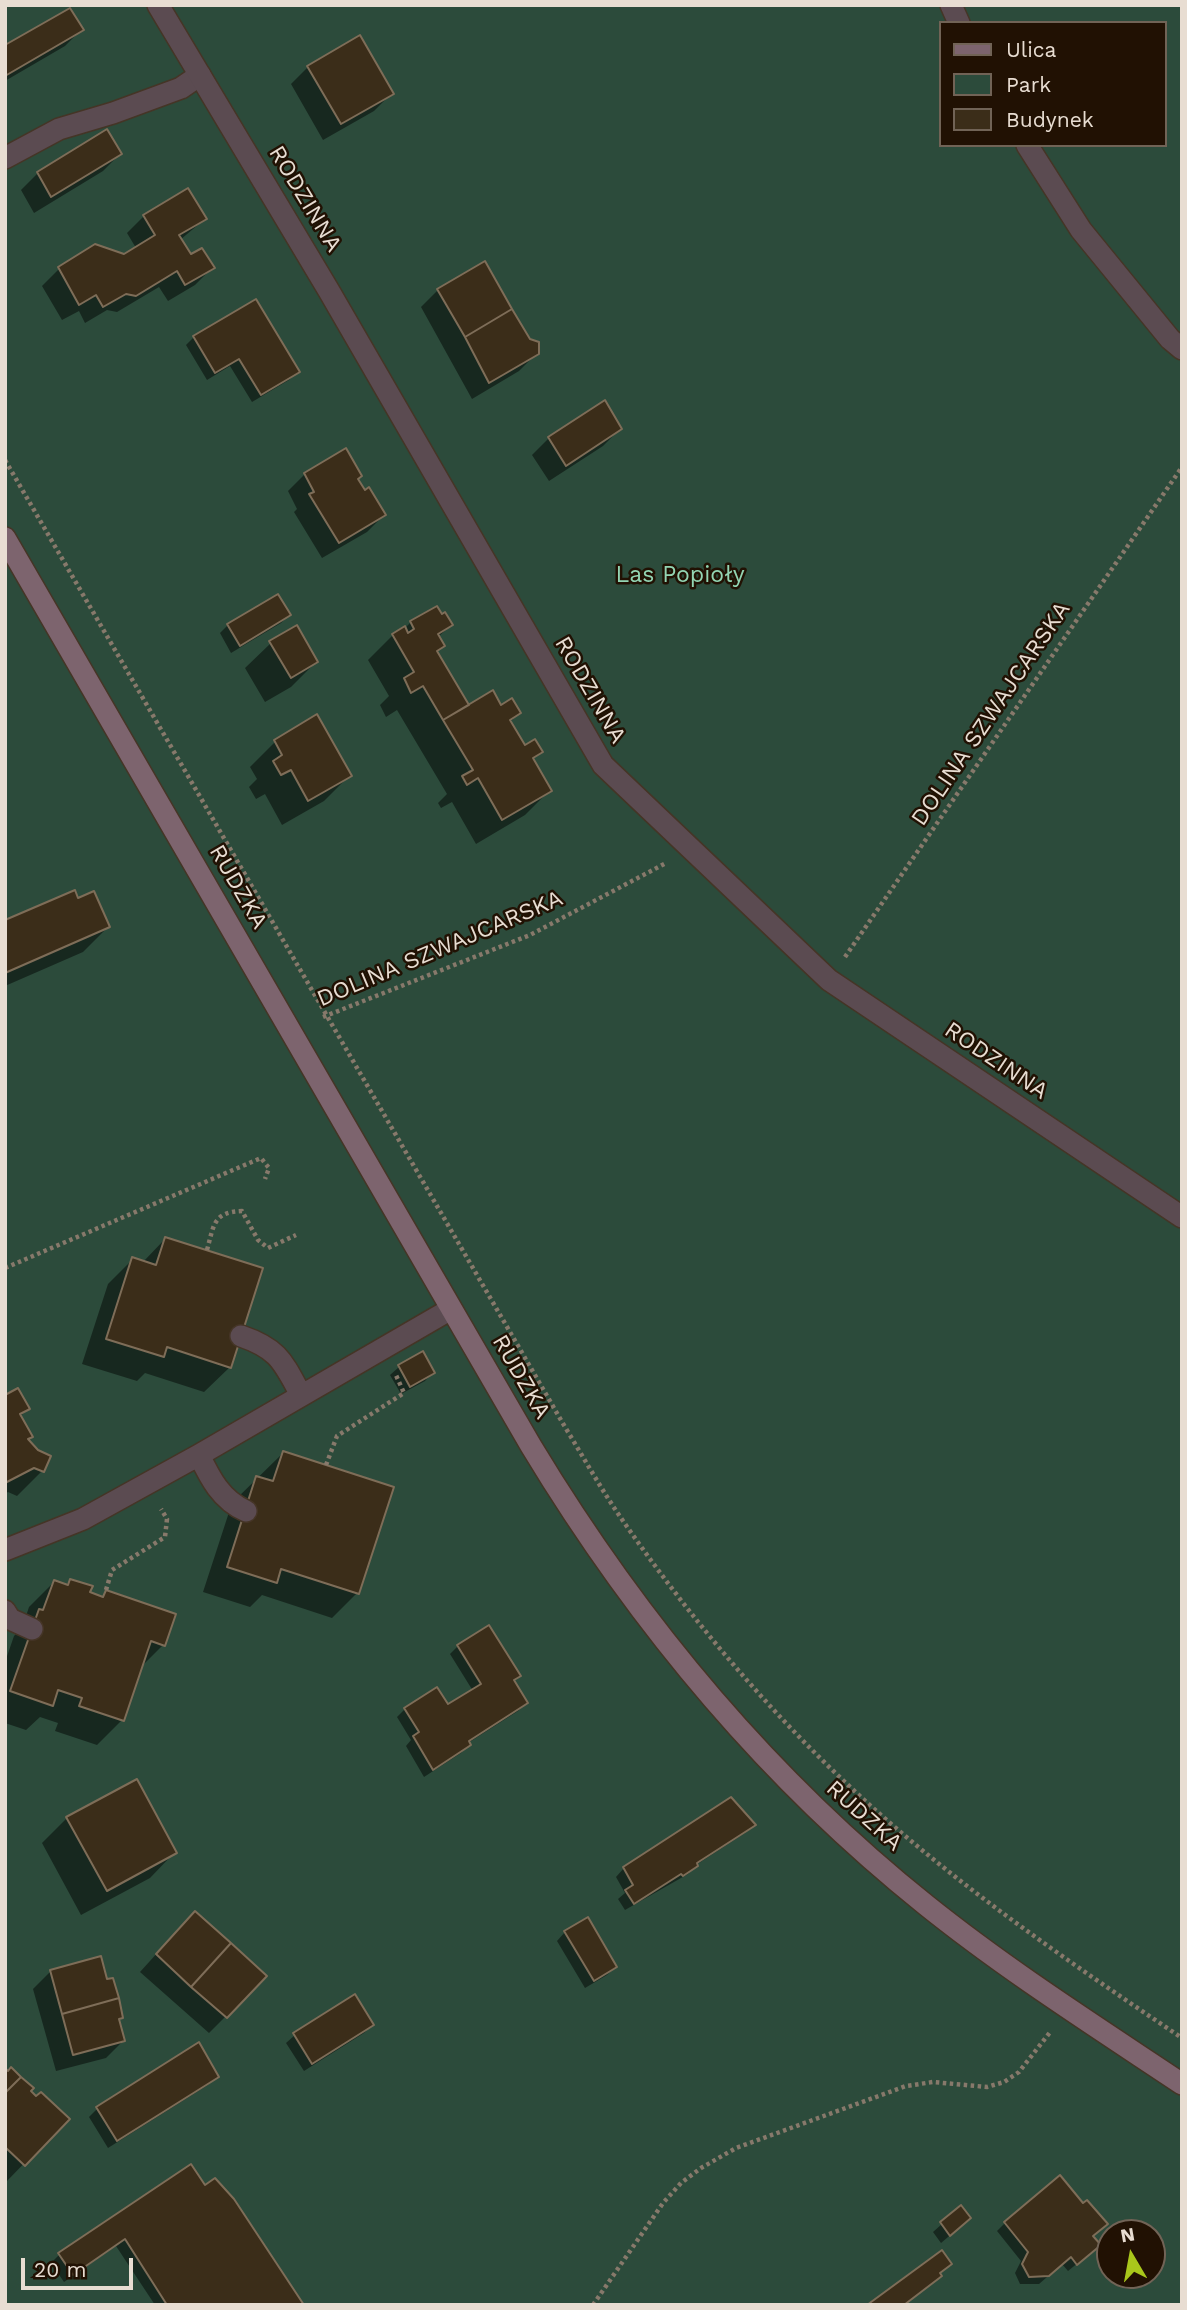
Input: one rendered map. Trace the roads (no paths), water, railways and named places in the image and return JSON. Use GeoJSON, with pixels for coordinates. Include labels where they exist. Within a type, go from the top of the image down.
{"type":"FeatureCollection","features":[{"type":"Feature","properties":{"kind":"street","name":"RODZINNA"},"geometry":{"type":"LineString","coordinates":[[158,5],[329,291],[603,765],[829,980],[1182,1217]]}},
{"type":"Feature","properties":{"kind":"street"},"geometry":{"type":"LineString","coordinates":[[951,5],[958,21]]}},
{"type":"Feature","properties":{"kind":"street"},"geometry":{"type":"LineString","coordinates":[[5,158],[59,129],[181,88],[200,75]]}},
{"type":"Feature","properties":{"kind":"street"},"geometry":{"type":"LineString","coordinates":[[1028,147],[1081,230],[1170,339],[1182,349]]}},
{"type":"Feature","properties":{"kind":"street","name":"RUDZKA"},"geometry":{"type":"LineString","coordinates":[[5,538],[551,1479],[626,1591],[713,1701],[820,1813],[869,1857],[974,1942],[1182,2084]]}},
{"type":"Feature","properties":{"kind":"street"},"geometry":{"type":"LineString","coordinates":[[5,1550],[83,1519],[451,1309]]}},
{"type":"Feature","properties":{"kind":"street"},"geometry":{"type":"LineString","coordinates":[[241,1336],[261,1343],[280,1357],[301,1395]]}},
{"type":"Feature","properties":{"kind":"street"},"geometry":{"type":"LineString","coordinates":[[199,1455],[225,1498],[246,1511]]}},
{"type":"Feature","properties":{"kind":"street"},"geometry":{"type":"LineString","coordinates":[[5,1611],[10,1619],[32,1629]]}},
{"type":"Feature","properties":{"kind":"park label","name":"Las Popioły"},"geometry":{"type":"Point","coordinates":[680,575]}}]}
